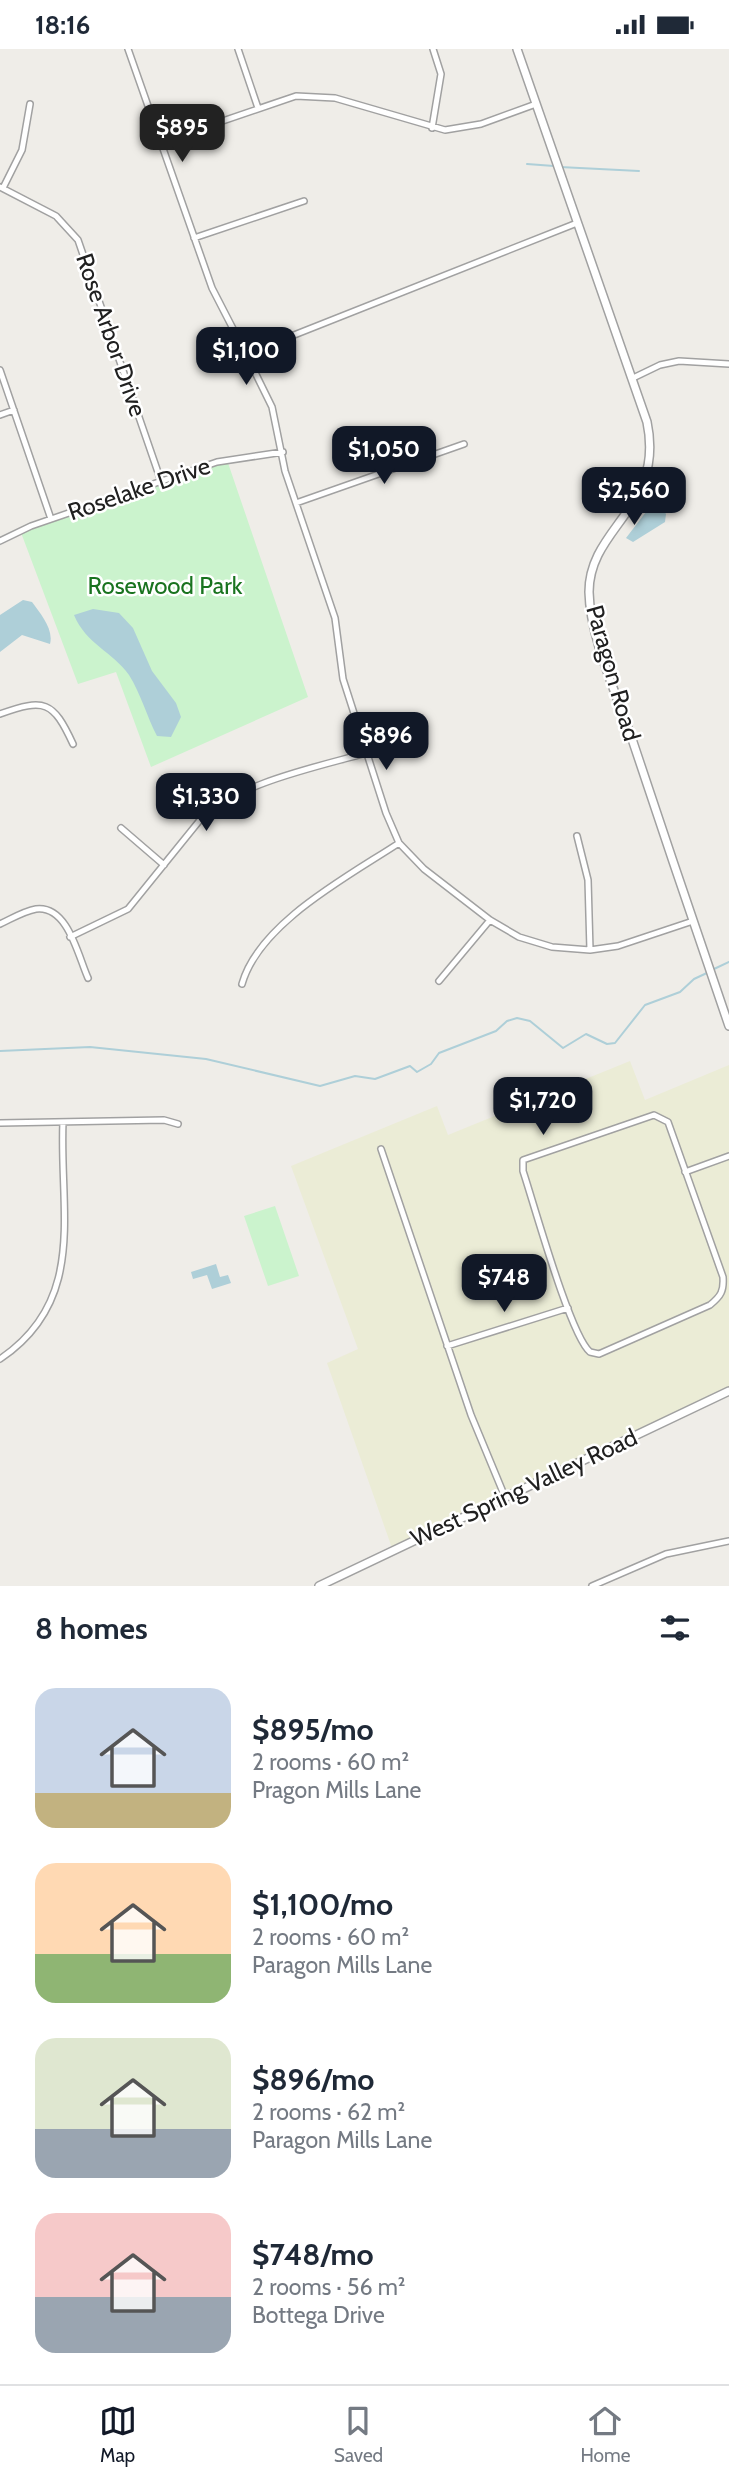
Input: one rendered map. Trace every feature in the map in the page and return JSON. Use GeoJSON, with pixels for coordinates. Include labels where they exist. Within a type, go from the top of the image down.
{"type":"FeatureCollection","features":[{"type":"Feature","properties":{"kind":"street"},"geometry":{"type":"LineString","coordinates":[[128,49],[212,288],[272,407],[285,471],[335,618],[343,679],[366,753],[400,843],[424,869],[489,920],[519,937],[552,947],[590,950],[618,946],[693,921]]}},
{"type":"Feature","properties":{"kind":"street"},"geometry":{"type":"LineString","coordinates":[[238,49],[258,108]]}},
{"type":"Feature","properties":{"kind":"street"},"geometry":{"type":"LineString","coordinates":[[432,128],[441,74],[433,49]]}},
{"type":"Feature","properties":{"kind":"street","name":"Paragon Road"},"geometry":{"type":"LineString","coordinates":[[517,49],[633,378],[652,444],[647,475],[637,499],[612,534],[597,562],[590,586],[590,608],[729,1026]]}},
{"type":"Feature","properties":{"kind":"street"},"geometry":{"type":"LineString","coordinates":[[161,142],[296,96],[316,95],[432,128],[462,129],[536,104]]}},
{"type":"Feature","properties":{"kind":"street"},"geometry":{"type":"LineString","coordinates":[[1,188],[22,150],[30,104]]}},
{"type":"Feature","properties":{"kind":"street","name":"Rose Arbor Drive"},"geometry":{"type":"LineString","coordinates":[[1,188],[56,216],[78,240],[161,481]]}},
{"type":"Feature","properties":{"kind":"street"},"geometry":{"type":"LineString","coordinates":[[194,238],[304,201]]}},
{"type":"Feature","properties":{"kind":"street"},"geometry":{"type":"LineString","coordinates":[[246,354],[577,223]]}},
{"type":"Feature","properties":{"kind":"street"},"geometry":{"type":"LineString","coordinates":[[633,378],[660,365],[679,362],[729,363]]}},
{"type":"Feature","properties":{"kind":"street"},"geometry":{"type":"LineString","coordinates":[[0,370],[51,519]]}},
{"type":"Feature","properties":{"kind":"street"},"geometry":{"type":"LineString","coordinates":[[0,415],[14,410]]}},
{"type":"Feature","properties":{"kind":"street"},"geometry":{"type":"LineString","coordinates":[[296,503],[464,444]]}},
{"type":"Feature","properties":{"kind":"street","name":"Roselake Drive"},"geometry":{"type":"LineString","coordinates":[[0,541],[51,519],[217,462],[283,452]]}},
{"type":"Feature","properties":{"kind":"street"},"geometry":{"type":"LineString","coordinates":[[0,714],[26,704],[46,705],[61,718],[73,744]]}},
{"type":"Feature","properties":{"kind":"street"},"geometry":{"type":"LineString","coordinates":[[70,937],[128,909],[200,820],[221,803],[286,775],[366,753]]}},
{"type":"Feature","properties":{"kind":"street"},"geometry":{"type":"LineString","coordinates":[[121,828],[164,865]]}},
{"type":"Feature","properties":{"kind":"street"},"geometry":{"type":"LineString","coordinates":[[577,836],[588,880],[590,950]]}},
{"type":"Feature","properties":{"kind":"street"},"geometry":{"type":"LineString","coordinates":[[242,983],[246,967],[284,924],[322,894],[400,843]]}},
{"type":"Feature","properties":{"kind":"street"},"geometry":{"type":"LineString","coordinates":[[0,924],[32,910],[46,909],[60,918],[88,978]]}},
{"type":"Feature","properties":{"kind":"street"},"geometry":{"type":"LineString","coordinates":[[439,981],[489,920]]}},
{"type":"Feature","properties":{"kind":"street"},"geometry":{"type":"LineString","coordinates":[[654,1115],[668,1122],[685,1171],[723,1277],[721,1296],[710,1305],[599,1354],[584,1347],[568,1308],[523,1171],[523,1160],[654,1115]]}},
{"type":"Feature","properties":{"kind":"street"},"geometry":{"type":"LineString","coordinates":[[0,1123],[164,1120],[178,1124]]}},
{"type":"Feature","properties":{"kind":"street"},"geometry":{"type":"LineString","coordinates":[[0,1359],[23,1341],[40,1321],[59,1282],[65,1244],[63,1122]]}},
{"type":"Feature","properties":{"kind":"street"},"geometry":{"type":"LineString","coordinates":[[381,1149],[447,1346],[487,1456],[505,1497]]}},
{"type":"Feature","properties":{"kind":"street"},"geometry":{"type":"LineString","coordinates":[[685,1171],[729,1156]]}},
{"type":"Feature","properties":{"kind":"street"},"geometry":{"type":"LineString","coordinates":[[447,1346],[568,1308]]}},
{"type":"Feature","properties":{"kind":"street","name":"West Spring Valley Road"},"geometry":{"type":"LineString","coordinates":[[319,1586],[729,1391]]}},
{"type":"Feature","properties":{"kind":"street"},"geometry":{"type":"LineString","coordinates":[[592,1586],[666,1554],[729,1541]]}},
{"type":"Feature","properties":{"kind":"green space","name":"Rosewood Park"},"geometry":{"type":"Polygon","coordinates":[[[227,460],[308,697],[151,767],[116,672],[78,684],[20,530],[227,460]]]}},
{"type":"Feature","properties":{"kind":"green space"},"geometry":{"type":"Polygon","coordinates":[[[630,1061],[645,1100],[729,1065],[729,1391],[393,1551],[327,1363],[358,1349],[291,1166],[437,1106],[448,1135],[630,1061]]]}},
{"type":"Feature","properties":{"kind":"green space"},"geometry":{"type":"Polygon","coordinates":[[[275,1206],[299,1276],[268,1286],[244,1216],[275,1206]]]}},
{"type":"Feature","properties":{"kind":"water"},"geometry":{"type":"Polygon","coordinates":[[[656,499],[666,514],[665,522],[633,542],[626,538],[656,499]]]}},
{"type":"Feature","properties":{"kind":"water"},"geometry":{"type":"Polygon","coordinates":[[[23,600],[32,602],[42,616],[50,633],[50,644],[22,635],[0,652],[0,615],[23,600]]]}},
{"type":"Feature","properties":{"kind":"water"},"geometry":{"type":"Polygon","coordinates":[[[93,609],[119,613],[133,628],[152,671],[176,703],[181,717],[171,737],[157,736],[129,675],[92,641],[79,625],[74,615],[93,609]]]}},
{"type":"Feature","properties":{"kind":"water"},"geometry":{"type":"Polygon","coordinates":[[[216,1264],[220,1277],[228,1275],[231,1283],[212,1289],[207,1275],[193,1279],[191,1272],[216,1264]]]}},
{"type":"Feature","properties":{"kind":"waterway"},"geometry":{"type":"LineString","coordinates":[[527,164],[554,166]]}},
{"type":"Feature","properties":{"kind":"waterway"},"geometry":{"type":"LineString","coordinates":[[560,167],[639,171]]}},
{"type":"Feature","properties":{"kind":"waterway"},"geometry":{"type":"LineString","coordinates":[[714,969],[729,962]]}},
{"type":"Feature","properties":{"kind":"waterway"},"geometry":{"type":"LineString","coordinates":[[0,1051],[90,1047],[206,1059],[320,1086],[355,1076],[375,1079],[410,1066],[417,1072],[431,1064],[439,1053],[496,1031],[507,1021],[517,1018],[530,1021],[563,1048],[586,1034],[607,1044],[615,1043],[645,1005],[680,992],[694,979],[709,972]]}}]}
